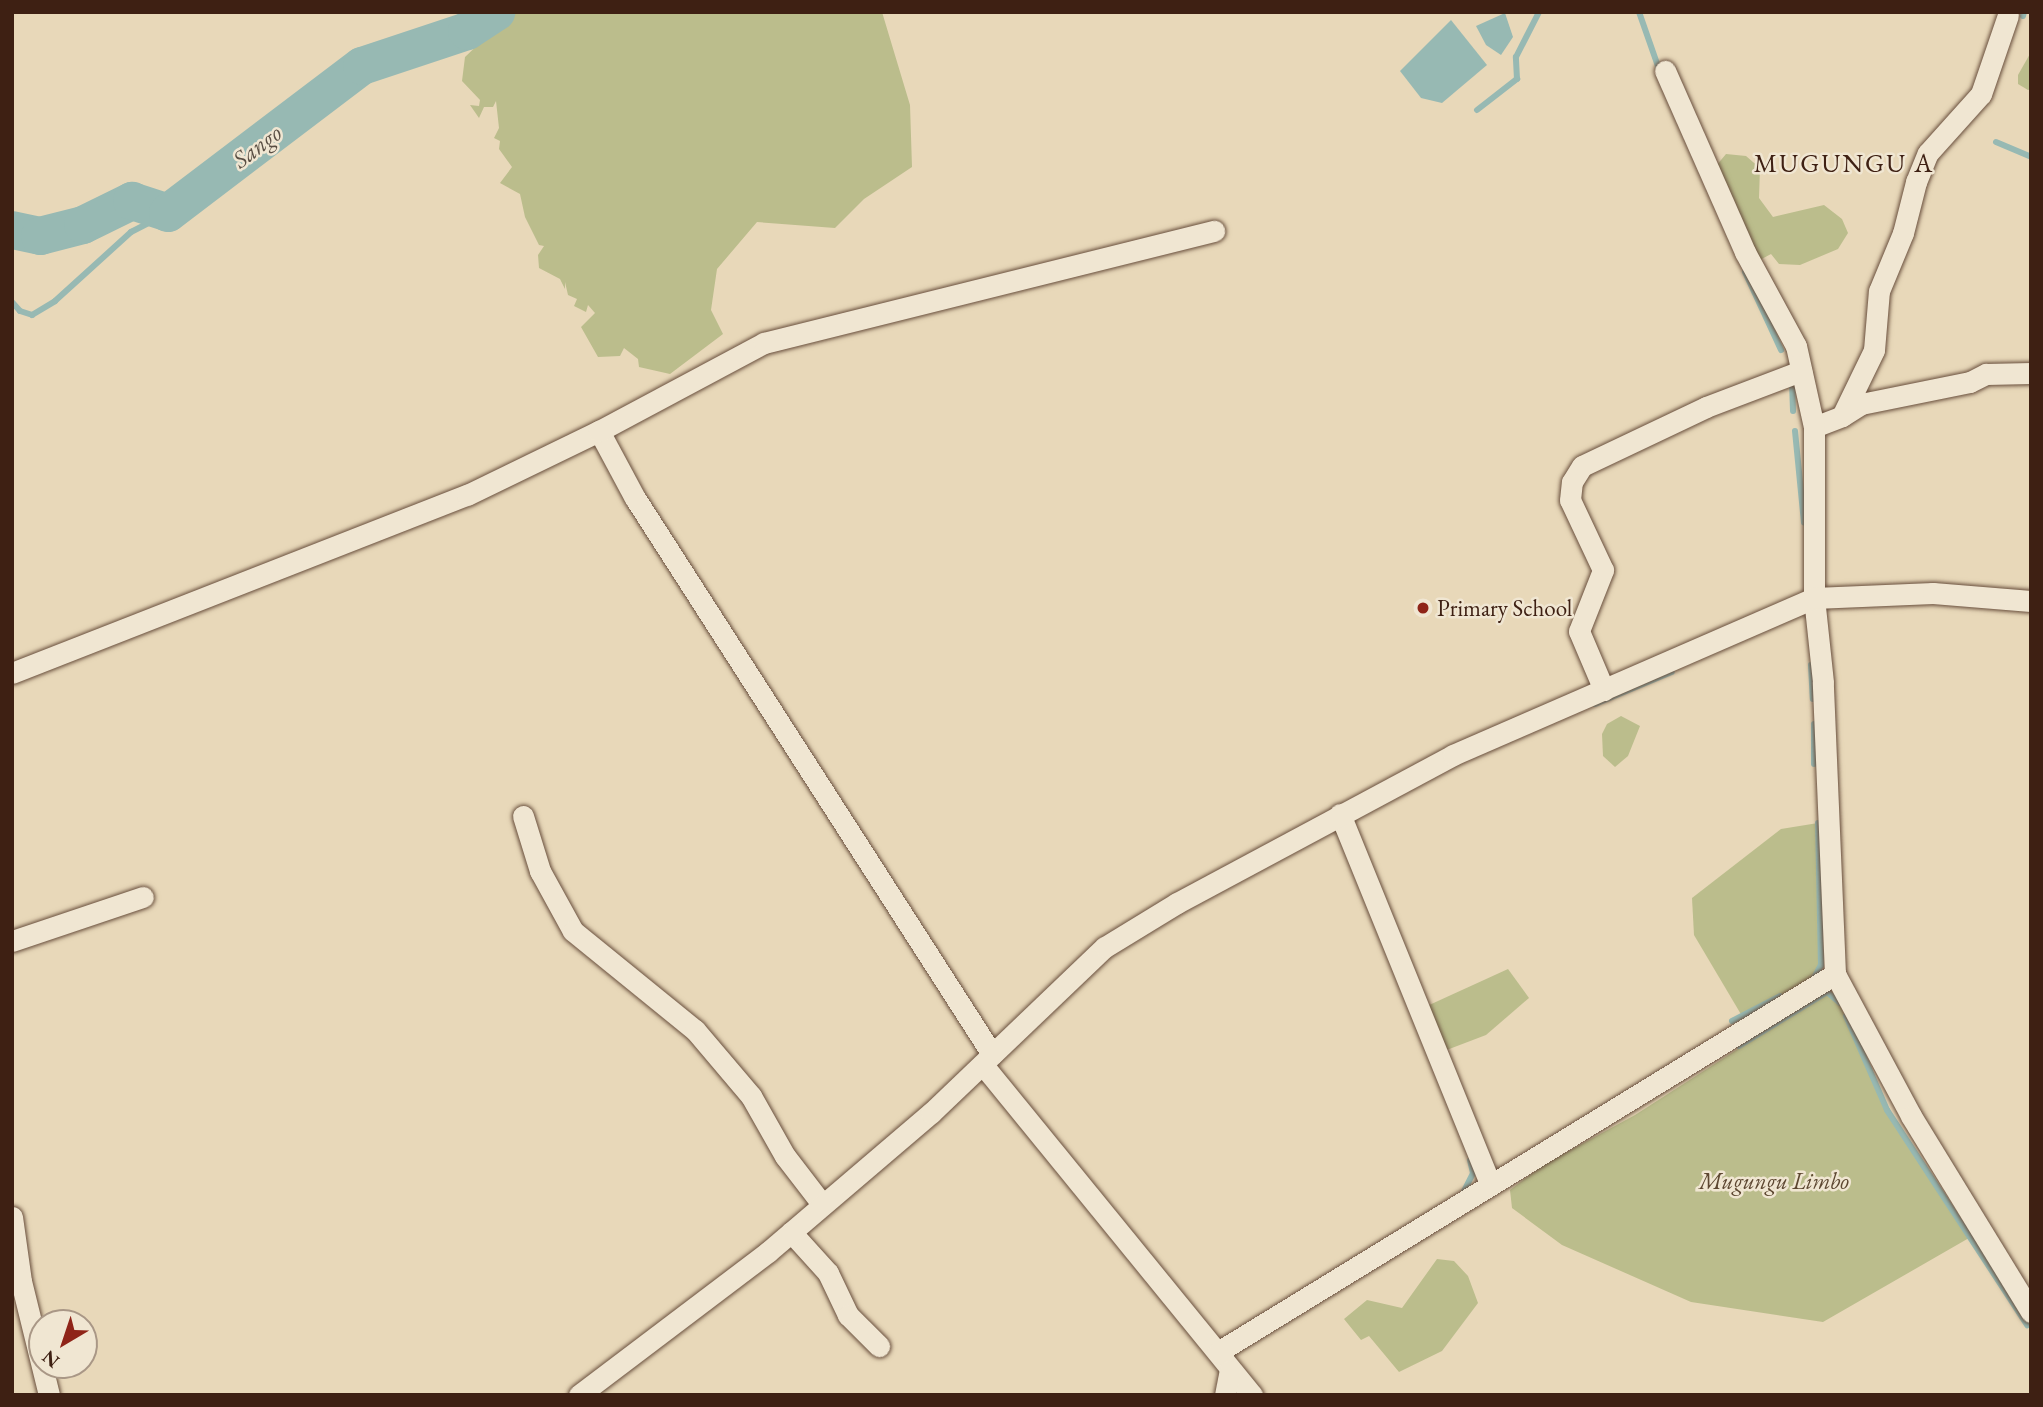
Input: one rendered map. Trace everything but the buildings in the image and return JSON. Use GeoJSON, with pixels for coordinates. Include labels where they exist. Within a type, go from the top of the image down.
{"type":"FeatureCollection","features":[{"type":"Feature","properties":{"kind":"street"},"geometry":{"type":"LineString","coordinates":[[1842,416],[1874,350],[1879,291],[1903,233],[1916,182],[1928,153],[1981,94],[2008,15]]}},
{"type":"Feature","properties":{"kind":"street"},"geometry":{"type":"LineString","coordinates":[[1665,71],[1745,252],[1796,346],[1814,428],[1814,598],[1823,682],[1835,974],[1911,1116],[2031,1312]]}},
{"type":"Feature","properties":{"kind":"street"},"geometry":{"type":"LineString","coordinates":[[12,673],[467,495],[599,432],[764,343],[1214,231]]}},
{"type":"Feature","properties":{"kind":"street"},"geometry":{"type":"LineString","coordinates":[[1604,690],[1579,631],[1603,570],[1570,500],[1572,482],[1582,466],[1672,422],[1801,372]]}},
{"type":"Feature","properties":{"kind":"street"},"geometry":{"type":"LineString","coordinates":[[1814,428],[1861,404],[1970,382],[1986,374],[2031,373]]}},
{"type":"Feature","properties":{"kind":"street"},"geometry":{"type":"LineString","coordinates":[[599,432],[635,498],[987,1060],[1252,1395]]}},
{"type":"Feature","properties":{"kind":"street"},"geometry":{"type":"LineString","coordinates":[[579,1395],[685,1318],[791,1232],[987,1060],[1105,947],[1340,814],[1453,755],[1814,598],[1933,593],[2031,601]]}},
{"type":"Feature","properties":{"kind":"street"},"geometry":{"type":"LineString","coordinates":[[1340,814],[1490,1184]]}},
{"type":"Feature","properties":{"kind":"street"},"geometry":{"type":"LineString","coordinates":[[523,816],[540,871],[573,931],[695,1030],[751,1096],[785,1156],[822,1204]]}},
{"type":"Feature","properties":{"kind":"street"},"geometry":{"type":"LineString","coordinates":[[12,941],[143,897]]}},
{"type":"Feature","properties":{"kind":"street"},"geometry":{"type":"LineString","coordinates":[[1224,1361],[1490,1184],[1835,974]]}},
{"type":"Feature","properties":{"kind":"street"},"geometry":{"type":"LineString","coordinates":[[12,1217],[16,1283],[49,1395]]}},
{"type":"Feature","properties":{"kind":"street"},"geometry":{"type":"LineString","coordinates":[[791,1232],[828,1273],[848,1315],[879,1346]]}},
{"type":"Feature","properties":{"kind":"street"},"geometry":{"type":"LineString","coordinates":[[1224,1361],[1225,1395]]}},
{"type":"Feature","properties":{"kind":"green space"},"geometry":{"type":"Polygon","coordinates":[[[515,12],[882,12],[910,105],[912,167],[864,199],[835,228],[757,222],[717,269],[711,310],[723,334],[670,374],[639,367],[638,359],[624,348],[620,356],[598,357],[581,327],[595,313],[588,305],[586,312],[574,306],[577,299],[568,295],[565,282],[565,289],[560,279],[539,268],[538,255],[544,246],[539,245],[525,217],[520,194],[500,183],[512,167],[499,149],[500,141],[494,138],[499,128],[496,101],[493,107],[484,107],[479,118],[470,105],[479,106],[480,100],[462,81],[465,57],[485,38],[475,30],[515,12]]]}},
{"type":"Feature","properties":{"kind":"green space"},"geometry":{"type":"Polygon","coordinates":[[[2031,52],[2031,89],[2028,90],[2018,84],[2018,75],[2031,52]]]}},
{"type":"Feature","properties":{"kind":"green space"},"geometry":{"type":"Polygon","coordinates":[[[1726,154],[1746,156],[1760,168],[1759,198],[1773,217],[1824,205],[1842,219],[1848,233],[1838,249],[1800,265],[1779,264],[1771,254],[1758,261],[1716,166],[1726,154]]]}},
{"type":"Feature","properties":{"kind":"green space"},"geometry":{"type":"Polygon","coordinates":[[[1621,716],[1640,726],[1628,756],[1615,767],[1603,756],[1602,734],[1607,724],[1621,716]]]}},
{"type":"Feature","properties":{"kind":"green space"},"geometry":{"type":"Polygon","coordinates":[[[1818,823],[1821,965],[1816,976],[1742,1016],[1694,935],[1692,898],[1781,829],[1818,823]]]}},
{"type":"Feature","properties":{"kind":"green space"},"geometry":{"type":"Polygon","coordinates":[[[1508,969],[1529,998],[1486,1035],[1444,1051],[1427,1006],[1508,969]]]}},
{"type":"Feature","properties":{"kind":"green space","name":"Mugungu Limbo"},"geometry":{"type":"Polygon","coordinates":[[[1827,992],[1837,998],[1886,1111],[1969,1238],[1823,1322],[1691,1302],[1562,1245],[1512,1208],[1510,1190],[1545,1164],[1635,1115],[1827,992]]]}},
{"type":"Feature","properties":{"kind":"green space"},"geometry":{"type":"Polygon","coordinates":[[[1437,1259],[1454,1261],[1468,1276],[1478,1303],[1442,1351],[1399,1372],[1369,1336],[1361,1340],[1344,1319],[1367,1300],[1402,1308],[1437,1259]]]}},
{"type":"Feature","properties":{"kind":"water"},"geometry":{"type":"Polygon","coordinates":[[[1505,13],[1513,37],[1501,55],[1486,45],[1476,26],[1505,13]]]}},
{"type":"Feature","properties":{"kind":"water"},"geometry":{"type":"Polygon","coordinates":[[[1451,20],[1487,65],[1442,103],[1421,98],[1400,71],[1451,20]]]}},
{"type":"Feature","properties":{"kind":"waterway","name":"Sango"},"geometry":{"type":"LineString","coordinates":[[12,230],[40,236],[83,225],[132,201],[168,213],[362,66],[467,31],[496,12]]}},
{"type":"Feature","properties":{"kind":"waterway"},"geometry":{"type":"LineString","coordinates":[[1477,110],[1517,79],[1516,57],[1539,12]]}},
{"type":"Feature","properties":{"kind":"waterway"},"geometry":{"type":"LineString","coordinates":[[1639,12],[1659,69]]}},
{"type":"Feature","properties":{"kind":"waterway"},"geometry":{"type":"LineString","coordinates":[[2023,16],[2024,12]]}},
{"type":"Feature","properties":{"kind":"waterway"},"geometry":{"type":"LineString","coordinates":[[1996,142],[2031,157]]}},
{"type":"Feature","properties":{"kind":"waterway"},"geometry":{"type":"LineString","coordinates":[[12,302],[20,311],[32,315],[55,301],[131,232],[168,213]]}},
{"type":"Feature","properties":{"kind":"waterway"},"geometry":{"type":"LineString","coordinates":[[1745,272],[1781,350]]}},
{"type":"Feature","properties":{"kind":"waterway"},"geometry":{"type":"LineString","coordinates":[[1792,382],[1793,411]]}},
{"type":"Feature","properties":{"kind":"waterway"},"geometry":{"type":"LineString","coordinates":[[1795,431],[1804,523]]}},
{"type":"Feature","properties":{"kind":"waterway"},"geometry":{"type":"LineString","coordinates":[[1811,665],[1813,699]]}},
{"type":"Feature","properties":{"kind":"waterway"},"geometry":{"type":"LineString","coordinates":[[1595,704],[1672,672]]}},
{"type":"Feature","properties":{"kind":"waterway"},"geometry":{"type":"LineString","coordinates":[[1814,724],[1814,764]]}},
{"type":"Feature","properties":{"kind":"waterway"},"geometry":{"type":"LineString","coordinates":[[1814,978],[1821,965],[1818,823]]}},
{"type":"Feature","properties":{"kind":"waterway"},"geometry":{"type":"LineString","coordinates":[[1739,1046],[1827,992],[1840,1003]]}},
{"type":"Feature","properties":{"kind":"waterway"},"geometry":{"type":"LineString","coordinates":[[1732,1021],[1780,996]]}},
{"type":"Feature","properties":{"kind":"waterway"},"geometry":{"type":"LineString","coordinates":[[1846,1016],[1887,1110],[2027,1325]]}},
{"type":"Feature","properties":{"kind":"waterway"},"geometry":{"type":"LineString","coordinates":[[1464,1191],[1473,1173],[1470,1160]]}},
{"type":"Feature","properties":{"kind":"place","name":"Primary School"},"geometry":{"type":"Point","coordinates":[1423,608]}},
{"type":"Feature","properties":{"kind":"district","name":"MUGUNGU A"},"geometry":{"type":"Point","coordinates":[1844,164]}}]}
